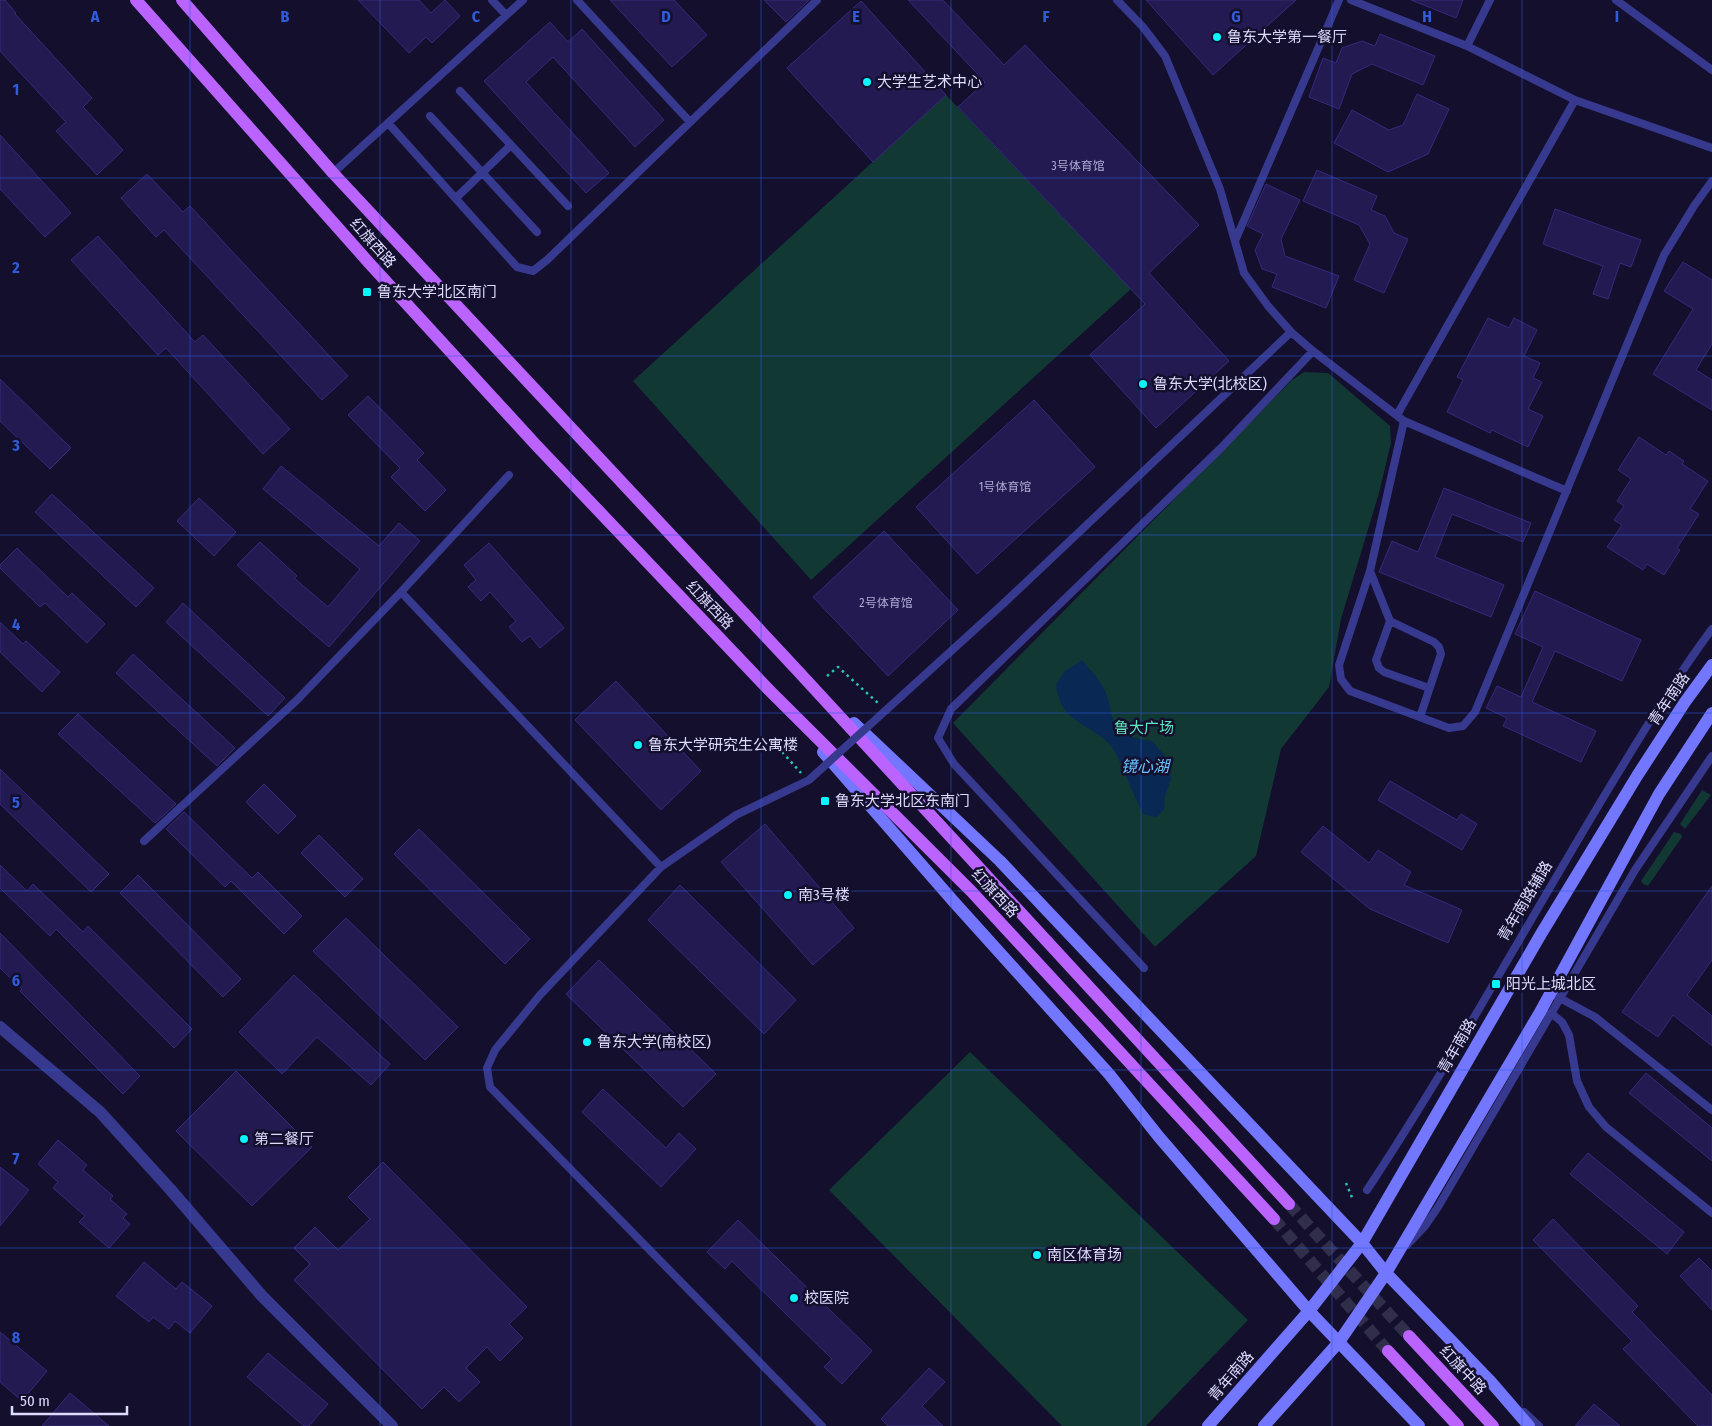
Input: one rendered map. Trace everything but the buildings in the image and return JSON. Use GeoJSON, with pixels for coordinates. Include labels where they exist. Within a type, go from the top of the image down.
{"type":"FeatureCollection","features":[{"type":"Feature","properties":{"kind":"main road","name":"红旗西路"},"geometry":{"type":"LineString","coordinates":[[136,0],[370,264],[536,445],[769,690],[971,891],[1274,1219]]}},
{"type":"Feature","properties":{"kind":"main road","name":"红旗西路"},"geometry":{"type":"LineString","coordinates":[[182,0],[333,173],[797,670],[1289,1204]]}},
{"type":"Feature","properties":{"kind":"main road","name":"青年南路"},"geometry":{"type":"LineString","coordinates":[[1208,1426],[1309,1311],[1362,1243],[1541,934],[1637,776],[1685,702],[1712,665]]}},
{"type":"Feature","properties":{"kind":"main road"},"geometry":{"type":"LineString","coordinates":[[797,670],[1000,861],[1362,1243],[1386,1273],[1491,1382],[1529,1426]]}},
{"type":"Feature","properties":{"kind":"main road"},"geometry":{"type":"LineString","coordinates":[[769,690],[954,902],[1109,1074],[1159,1137],[1309,1311],[1419,1426]]}},
{"type":"Feature","properties":{"kind":"main road"},"geometry":{"type":"LineString","coordinates":[[1264,1426],[1338,1342],[1386,1273],[1538,1014],[1555,996],[1659,794],[1712,713]]}},
{"type":"Feature","properties":{"kind":"main road","name":"红旗中路"},"geometry":{"type":"LineString","coordinates":[[1409,1336],[1493,1426]]}},
{"type":"Feature","properties":{"kind":"main road"},"geometry":{"type":"LineString","coordinates":[[1388,1351],[1458,1426]]}},
{"type":"Feature","properties":{"kind":"street"},"geometry":{"type":"LineString","coordinates":[[0,1027],[100,1112],[170,1189],[262,1296],[392,1426]]}},
{"type":"Feature","properties":{"kind":"lane"},"geometry":{"type":"LineString","coordinates":[[492,0],[506,15]]}},
{"type":"Feature","properties":{"kind":"lane"},"geometry":{"type":"LineString","coordinates":[[333,173],[523,0]]}},
{"type":"Feature","properties":{"kind":"lane"},"geometry":{"type":"LineString","coordinates":[[577,0],[690,122]]}},
{"type":"Feature","properties":{"kind":"lane"},"geometry":{"type":"LineString","coordinates":[[388,123],[517,267],[533,271],[547,260],[817,0]]}},
{"type":"Feature","properties":{"kind":"lane"},"geometry":{"type":"LineString","coordinates":[[1117,0],[1143,27],[1166,56],[1220,189],[1244,273],[1268,306],[1291,332],[1404,421],[1567,491]]}},
{"type":"Feature","properties":{"kind":"lane"},"geometry":{"type":"LineString","coordinates":[[1234,241],[1339,0]]}},
{"type":"Feature","properties":{"kind":"lane"},"geometry":{"type":"LineString","coordinates":[[1351,0],[1467,46],[1575,100],[1712,148]]}},
{"type":"Feature","properties":{"kind":"lane"},"geometry":{"type":"LineString","coordinates":[[1467,46],[1490,0]]}},
{"type":"Feature","properties":{"kind":"lane"},"geometry":{"type":"LineString","coordinates":[[1616,0],[1712,70]]}},
{"type":"Feature","properties":{"kind":"lane"},"geometry":{"type":"LineString","coordinates":[[460,91],[568,206]]}},
{"type":"Feature","properties":{"kind":"lane"},"geometry":{"type":"LineString","coordinates":[[1397,415],[1575,100]]}},
{"type":"Feature","properties":{"kind":"lane"},"geometry":{"type":"LineString","coordinates":[[430,116],[537,232]]}},
{"type":"Feature","properties":{"kind":"lane"},"geometry":{"type":"LineString","coordinates":[[456,198],[511,145]]}},
{"type":"Feature","properties":{"kind":"lane"},"geometry":{"type":"LineString","coordinates":[[1404,421],[1370,571],[1339,665],[1341,679],[1350,691],[1449,728],[1463,726],[1475,712],[1664,254],[1712,181]]}},
{"type":"Feature","properties":{"kind":"lane"},"geometry":{"type":"LineString","coordinates":[[822,1426],[490,1087],[487,1068],[495,1050],[540,995],[662,867],[736,815],[809,780],[1004,603],[1291,332]]}},
{"type":"Feature","properties":{"kind":"lane"},"geometry":{"type":"LineString","coordinates":[[1144,968],[954,764],[938,738],[950,709],[1221,448],[1313,351]]}},
{"type":"Feature","properties":{"kind":"lane"},"geometry":{"type":"LineString","coordinates":[[144,841],[298,700],[509,475]]}},
{"type":"Feature","properties":{"kind":"lane"},"geometry":{"type":"LineString","coordinates":[[1370,571],[1390,621],[1376,660],[1379,668],[1384,672],[1429,688]]}},
{"type":"Feature","properties":{"kind":"lane"},"geometry":{"type":"LineString","coordinates":[[401,592],[662,867]]}},
{"type":"Feature","properties":{"kind":"lane"},"geometry":{"type":"LineString","coordinates":[[1390,621],[1434,642],[1439,647],[1441,654],[1420,717]]}},
{"type":"Feature","properties":{"kind":"lane","name":"青年南路辅路"},"geometry":{"type":"LineString","coordinates":[[1367,1190],[1408,1128],[1656,711],[1690,658],[1712,630]]}},
{"type":"Feature","properties":{"kind":"lane"},"geometry":{"type":"LineString","coordinates":[[1395,1258],[1425,1226],[1552,1014],[1555,996],[1635,870],[1712,756]]}},
{"type":"Feature","properties":{"kind":"lane"},"geometry":{"type":"LineString","coordinates":[[1555,996],[1595,1017],[1712,1110]]}},
{"type":"Feature","properties":{"kind":"lane"},"geometry":{"type":"LineString","coordinates":[[1538,1014],[1552,1014],[1562,1022],[1569,1035],[1577,1081],[1589,1107],[1606,1127],[1712,1213]]}},
{"type":"Feature","properties":{"kind":"lane"},"geometry":{"type":"LineString","coordinates":[[1491,1382],[1539,1426]]}},
{"type":"Feature","properties":{"kind":"path"},"geometry":{"type":"LineString","coordinates":[[827,676],[838,667],[879,705]]}},
{"type":"Feature","properties":{"kind":"path"},"geometry":{"type":"LineString","coordinates":[[776,742],[775,744],[804,776]]}},
{"type":"Feature","properties":{"kind":"path"},"geometry":{"type":"LineString","coordinates":[[1346,1183],[1352,1200]]}},
{"type":"Feature","properties":{"kind":"green space"},"geometry":{"type":"Polygon","coordinates":[[[946,95],[1131,289],[811,580],[633,381],[946,95]]]}},
{"type":"Feature","properties":{"kind":"green space","name":"鲁大广场"},"geometry":{"type":"Polygon","coordinates":[[[1304,372],[1328,373],[1390,426],[1391,443],[1379,493],[1341,619],[1329,687],[1281,749],[1256,856],[1155,947],[953,723],[1292,380],[1304,372]]]}},
{"type":"Feature","properties":{"kind":"green space"},"geometry":{"type":"Polygon","coordinates":[[[1702,790],[1711,795],[1685,829],[1680,824],[1702,790]]]}},
{"type":"Feature","properties":{"kind":"green space"},"geometry":{"type":"Polygon","coordinates":[[[1674,832],[1681,834],[1682,837],[1648,886],[1643,884],[1641,881],[1674,832]]]}},
{"type":"Feature","properties":{"kind":"green space","name":"南区体育场"},"geometry":{"type":"Polygon","coordinates":[[[970,1052],[1248,1320],[1146,1426],[1062,1426],[829,1190],[970,1052]]]}},
{"type":"Feature","properties":{"kind":"water","name":"镜心湖"},"geometry":{"type":"Polygon","coordinates":[[[1082,660],[1103,686],[1116,725],[1130,736],[1152,741],[1165,756],[1171,779],[1165,796],[1164,810],[1156,817],[1143,814],[1114,750],[1101,737],[1071,716],[1060,701],[1056,685],[1065,671],[1082,660]]]}},
{"type":"Feature","properties":{"kind":"tunnel"},"geometry":{"type":"LineString","coordinates":[[1289,1204],[1409,1336]]}},
{"type":"Feature","properties":{"kind":"tunnel"},"geometry":{"type":"LineString","coordinates":[[1274,1219],[1388,1351]]}},
{"type":"Feature","properties":{"kind":"place","name":"鲁东大学第一餐厅"},"geometry":{"type":"Point","coordinates":[1217,37]}},
{"type":"Feature","properties":{"kind":"place","name":"大学生艺术中心"},"geometry":{"type":"Point","coordinates":[867,82]}},
{"type":"Feature","properties":{"kind":"place","name":"鲁东大学北区南门"},"geometry":{"type":"Point","coordinates":[367,292]}},
{"type":"Feature","properties":{"kind":"place","name":"鲁东大学(北校区)"},"geometry":{"type":"Point","coordinates":[1143,384]}},
{"type":"Feature","properties":{"kind":"place","name":"鲁东大学研究生公寓楼"},"geometry":{"type":"Point","coordinates":[638,745]}},
{"type":"Feature","properties":{"kind":"place","name":"鲁东大学北区东南门"},"geometry":{"type":"Point","coordinates":[825,801]}},
{"type":"Feature","properties":{"kind":"place","name":"南3号楼"},"geometry":{"type":"Point","coordinates":[788,895]}},
{"type":"Feature","properties":{"kind":"place","name":"阳光上城北区"},"geometry":{"type":"Point","coordinates":[1496,984]}},
{"type":"Feature","properties":{"kind":"place","name":"鲁东大学(南校区)"},"geometry":{"type":"Point","coordinates":[587,1042]}},
{"type":"Feature","properties":{"kind":"place","name":"第二餐厅"},"geometry":{"type":"Point","coordinates":[244,1139]}},
{"type":"Feature","properties":{"kind":"place","name":"南区体育场"},"geometry":{"type":"Point","coordinates":[1037,1255]}},
{"type":"Feature","properties":{"kind":"place","name":"校医院"},"geometry":{"type":"Point","coordinates":[794,1298]}}]}
